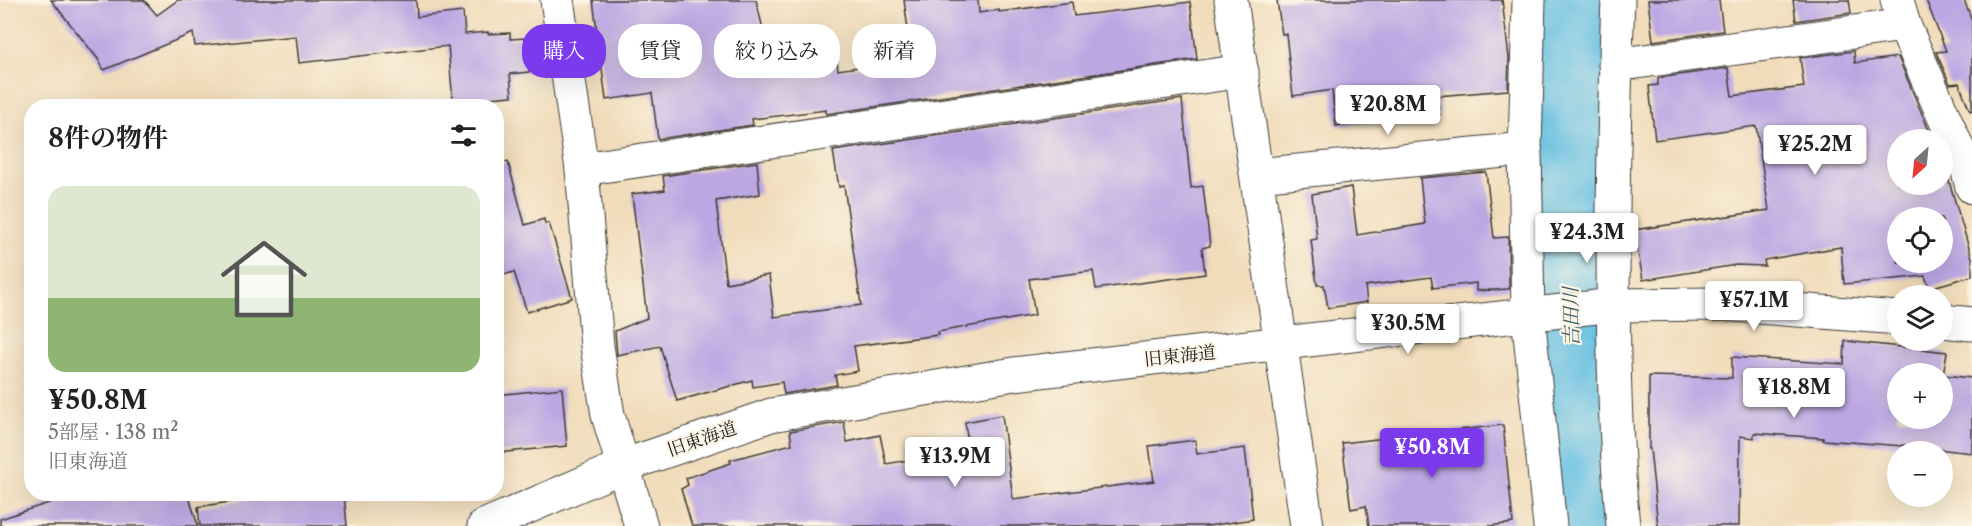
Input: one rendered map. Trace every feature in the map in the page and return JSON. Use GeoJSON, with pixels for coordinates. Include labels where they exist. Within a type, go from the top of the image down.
{"type":"FeatureCollection","features":[{"type":"Feature","properties":{"kind":"street"},"geometry":{"type":"LineString","coordinates":[[558,0],[582,169],[597,346],[608,415],[641,526]]}},
{"type":"Feature","properties":{"kind":"street"},"geometry":{"type":"LineString","coordinates":[[1231,0],[1307,526]]}},
{"type":"Feature","properties":{"kind":"street"},"geometry":{"type":"LineString","coordinates":[[1529,0],[1525,149],[1528,315],[1550,526]]}},
{"type":"Feature","properties":{"kind":"street"},"geometry":{"type":"LineString","coordinates":[[1618,0],[1615,65],[1613,305],[1617,466],[1623,526]]}},
{"type":"Feature","properties":{"kind":"street"},"geometry":{"type":"LineString","coordinates":[[1615,65],[1900,13],[1968,172],[1972,187]]}},
{"type":"Feature","properties":{"kind":"street"},"geometry":{"type":"LineString","coordinates":[[582,169],[1242,71]]}},
{"type":"Feature","properties":{"kind":"street"},"geometry":{"type":"LineString","coordinates":[[1257,175],[1525,149]]}},
{"type":"Feature","properties":{"kind":"street","name":"旧東海道"},"geometry":{"type":"LineString","coordinates":[[484,526],[623,466],[771,415],[1014,374],[1613,305],[1721,304],[1887,317]]}},
{"type":"Feature","properties":{"kind":"street"},"geometry":{"type":"LineString","coordinates":[[1953,322],[1972,324]]}},
{"type":"Feature","properties":{"kind":"building"},"geometry":{"type":"Polygon","coordinates":[[[51,0],[144,0],[157,15],[178,0],[416,0],[417,17],[463,12],[465,34],[510,33],[510,39],[522,38],[522,73],[510,74],[512,96],[477,99],[453,99],[448,46],[299,63],[296,36],[195,46],[193,33],[104,70],[98,59],[51,0]]]}},
{"type":"Feature","properties":{"kind":"building"},"geometry":{"type":"Polygon","coordinates":[[[593,0],[756,0],[762,24],[714,24],[714,78],[840,78],[840,70],[852,68],[852,78],[936,78],[936,24],[907,24],[904,0],[978,0],[979,13],[1072,2],[1074,16],[1190,2],[1197,59],[826,114],[826,110],[752,119],[753,125],[658,139],[652,93],[606,100],[603,78],[606,78],[606,24],[596,24],[593,0]]]}},
{"type":"Feature","properties":{"kind":"building"},"geometry":{"type":"Polygon","coordinates":[[[1277,0],[1502,0],[1509,58],[1508,90],[1437,96],[1440,115],[1336,126],[1332,90],[1293,96],[1286,34],[1282,34],[1277,0]]]}},
{"type":"Feature","properties":{"kind":"building"},"geometry":{"type":"Polygon","coordinates":[[[1648,0],[1719,0],[1723,31],[1653,41],[1648,0]]]}},
{"type":"Feature","properties":{"kind":"building"},"geometry":{"type":"Polygon","coordinates":[[[1793,0],[1849,0],[1851,13],[1796,21],[1793,0]]]}},
{"type":"Feature","properties":{"kind":"building"},"geometry":{"type":"Polygon","coordinates":[[[1926,0],[1964,0],[1972,20],[1972,110],[1970,111],[1959,83],[1950,84],[1936,52],[1946,51],[1926,0]]]}},
{"type":"Feature","properties":{"kind":"building"},"geometry":{"type":"Polygon","coordinates":[[[1854,51],[1855,63],[1898,57],[1928,129],[1887,129],[1887,195],[1953,194],[1972,258],[1972,276],[1940,285],[1928,285],[1925,276],[1844,284],[1841,247],[1764,260],[1765,266],[1736,265],[1643,280],[1634,230],[1769,210],[1756,126],[1655,140],[1649,86],[1658,85],[1658,78],[1728,68],[1732,96],[1804,87],[1800,58],[1854,51]]]}},
{"type":"Feature","properties":{"kind":"building"},"geometry":{"type":"Polygon","coordinates":[[[1182,99],[1191,188],[1203,186],[1210,246],[1202,248],[1205,274],[1096,289],[1093,271],[1029,279],[1035,315],[937,332],[938,335],[854,346],[858,371],[835,375],[837,385],[784,394],[782,382],[753,387],[752,380],[677,401],[660,346],[617,355],[615,331],[647,318],[632,194],[665,190],[663,176],[757,162],[760,194],[716,201],[726,283],[769,275],[774,317],[861,305],[844,186],[839,187],[833,151],[1182,99]]]}},
{"type":"Feature","properties":{"kind":"building"},"geometry":{"type":"Polygon","coordinates":[[[504,162],[508,162],[525,225],[544,219],[545,224],[549,223],[572,298],[527,312],[514,272],[504,275],[504,162]]]}},
{"type":"Feature","properties":{"kind":"building"},"geometry":{"type":"Polygon","coordinates":[[[1486,172],[1494,238],[1508,237],[1509,289],[1476,291],[1476,283],[1433,288],[1431,277],[1365,286],[1367,302],[1328,308],[1324,285],[1317,285],[1311,240],[1317,239],[1312,194],[1351,187],[1357,235],[1425,224],[1420,178],[1486,172]]]}},
{"type":"Feature","properties":{"kind":"building"},"geometry":{"type":"Polygon","coordinates":[[[1845,341],[1887,346],[1887,351],[1947,352],[1945,363],[1887,363],[1887,429],[1953,429],[1953,376],[1972,378],[1972,453],[1953,451],[1953,441],[1887,441],[1887,445],[1754,433],[1754,438],[1740,436],[1739,526],[1658,526],[1649,449],[1649,376],[1732,378],[1732,357],[1844,364],[1845,341]]]}},
{"type":"Feature","properties":{"kind":"building"},"geometry":{"type":"Polygon","coordinates":[[[562,388],[567,446],[504,452],[504,394],[562,388]]]}},
{"type":"Feature","properties":{"kind":"building"},"geometry":{"type":"Polygon","coordinates":[[[1002,415],[1013,499],[1154,481],[1149,446],[1195,440],[1197,454],[1245,448],[1253,519],[1208,526],[692,526],[681,489],[688,485],[686,478],[731,463],[730,460],[792,444],[790,431],[844,422],[847,442],[880,435],[886,464],[969,450],[965,422],[1002,415]]]}},
{"type":"Feature","properties":{"kind":"building"},"geometry":{"type":"Polygon","coordinates":[[[1503,425],[1513,523],[1489,526],[1369,526],[1366,506],[1351,509],[1342,443],[1503,425]]]}},
{"type":"Feature","properties":{"kind":"building"},"geometry":{"type":"Polygon","coordinates":[[[55,501],[190,501],[198,526],[0,526],[0,519],[55,501]]]}},
{"type":"Feature","properties":{"kind":"building"},"geometry":{"type":"Polygon","coordinates":[[[236,501],[345,501],[347,526],[200,526],[198,507],[236,501]]]}},
{"type":"Feature","properties":{"kind":"waterway","name":"吉田川"},"geometry":{"type":"LineString","coordinates":[[1578,0],[1570,263],[1572,395],[1581,526]]}}]}
